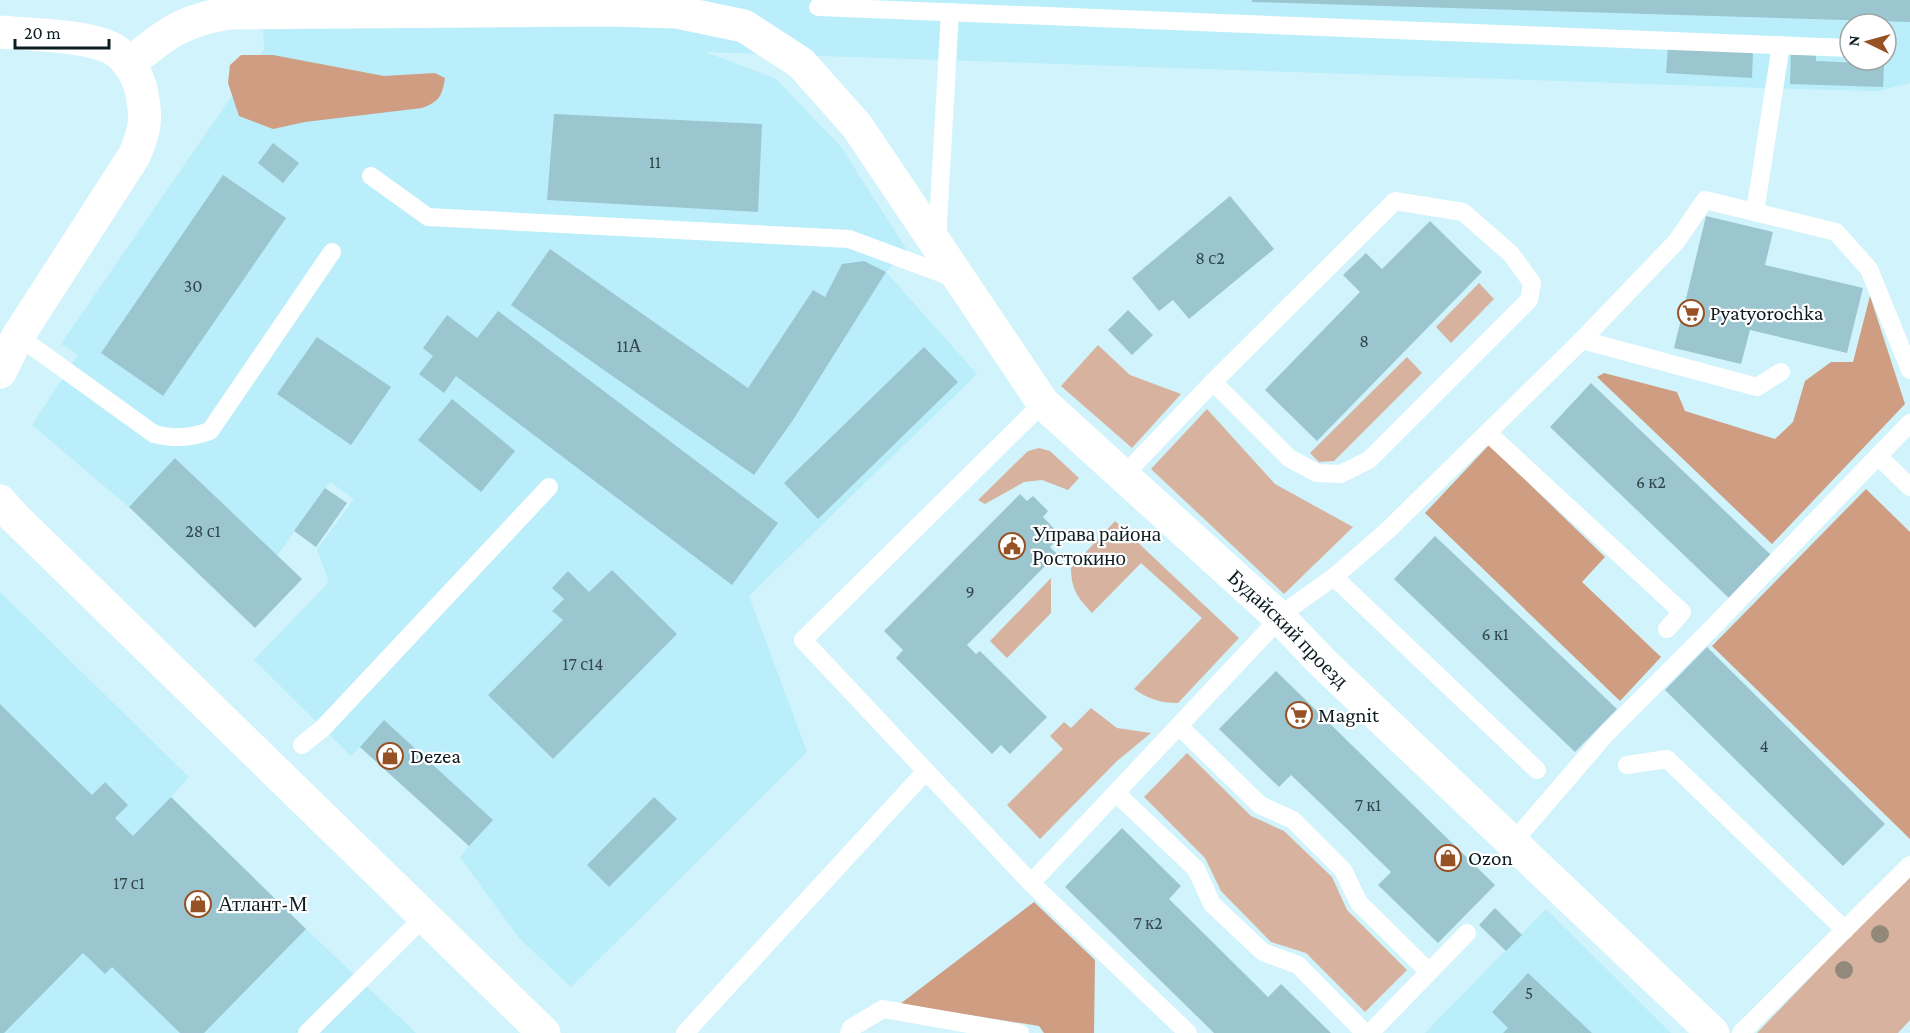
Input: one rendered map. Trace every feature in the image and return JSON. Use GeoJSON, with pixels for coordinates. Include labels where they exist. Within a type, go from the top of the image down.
{"type":"FeatureCollection","features":[{"type":"Feature","properties":{"kind":"street","name":"Будайский проезд"},"geometry":{"type":"LineString","coordinates":[[129,64],[159,38],[177,27],[203,16],[230,13],[677,12],[744,26],[801,63],[857,126],[1043,403],[1280,618],[1323,663],[1713,1033]]}},
{"type":"Feature","properties":{"kind":"street"},"geometry":{"type":"LineString","coordinates":[[0,32],[98,43],[114,50],[129,64],[140,84],[145,111],[144,134],[134,156],[18,336],[0,372]]}},
{"type":"Feature","properties":{"kind":"street"},"geometry":{"type":"LineString","coordinates":[[4,510],[544,1033]]}},
{"type":"Feature","properties":{"kind":"lane"},"geometry":{"type":"LineString","coordinates":[[818,7],[1838,47]]}},
{"type":"Feature","properties":{"kind":"lane"},"geometry":{"type":"LineString","coordinates":[[937,243],[950,12]]}},
{"type":"Feature","properties":{"kind":"lane"},"geometry":{"type":"LineString","coordinates":[[1755,212],[1781,45]]}},
{"type":"Feature","properties":{"kind":"lane"},"geometry":{"type":"LineString","coordinates":[[371,176],[428,218],[849,239],[962,281]]}},
{"type":"Feature","properties":{"kind":"lane"},"geometry":{"type":"LineString","coordinates":[[1031,882],[1280,618],[1293,606],[1334,578],[1387,531],[1582,340],[1676,242],[1706,200],[1836,232],[1869,269],[1910,370]]}},
{"type":"Feature","properties":{"kind":"lane"},"geometry":{"type":"LineString","coordinates":[[1123,476],[1213,382],[1395,201],[1463,212],[1511,254],[1532,283],[1528,300],[1369,460],[1341,474],[1317,473],[1289,458],[1213,382]]}},
{"type":"Feature","properties":{"kind":"lane"},"geometry":{"type":"LineString","coordinates":[[18,336],[154,434],[172,439],[193,437],[210,431],[332,252]]}},
{"type":"Feature","properties":{"kind":"lane"},"geometry":{"type":"LineString","coordinates":[[1582,340],[1757,387],[1781,372]]}},
{"type":"Feature","properties":{"kind":"lane"},"geometry":{"type":"LineString","coordinates":[[1043,403],[803,640],[1031,882],[1188,1033]]}},
{"type":"Feature","properties":{"kind":"lane"},"geometry":{"type":"LineString","coordinates":[[1513,842],[1606,734],[1910,423]]}},
{"type":"Feature","properties":{"kind":"lane"},"geometry":{"type":"LineString","coordinates":[[1488,433],[1682,612],[1667,629]]}},
{"type":"Feature","properties":{"kind":"lane"},"geometry":{"type":"LineString","coordinates":[[1878,456],[1910,487]]}},
{"type":"Feature","properties":{"kind":"lane"},"geometry":{"type":"LineString","coordinates":[[302,745],[323,728],[549,487]]}},
{"type":"Feature","properties":{"kind":"lane"},"geometry":{"type":"LineString","coordinates":[[1334,578],[1537,770]]}},
{"type":"Feature","properties":{"kind":"lane"},"geometry":{"type":"LineString","coordinates":[[1179,726],[1260,805],[1293,820],[1343,870],[1359,903],[1429,972]]}},
{"type":"Feature","properties":{"kind":"lane"},"geometry":{"type":"LineString","coordinates":[[1627,765],[1667,759],[1845,930]]}},
{"type":"Feature","properties":{"kind":"lane"},"geometry":{"type":"LineString","coordinates":[[685,1033],[926,771]]}},
{"type":"Feature","properties":{"kind":"lane"},"geometry":{"type":"LineString","coordinates":[[1116,793],[1196,869],[1212,904],[1263,952],[1298,965],[1365,1033]]}},
{"type":"Feature","properties":{"kind":"lane"},"geometry":{"type":"LineString","coordinates":[[1741,1033],[1910,865]]}},
{"type":"Feature","properties":{"kind":"lane"},"geometry":{"type":"LineString","coordinates":[[307,1033],[425,916]]}},
{"type":"Feature","properties":{"kind":"lane"},"geometry":{"type":"LineString","coordinates":[[1370,1033],[1467,933]]}},
{"type":"Feature","properties":{"kind":"lane"},"geometry":{"type":"LineString","coordinates":[[849,1033],[851,1028],[883,1009],[1020,1033]]}},
{"type":"Feature","properties":{"kind":"shaded area"},"geometry":{"type":"Polygon","coordinates":[[[262,0],[1910,0],[1910,83],[1877,91],[705,52],[775,78],[841,147],[907,250],[886,272],[977,374],[749,596],[807,752],[571,987],[519,938],[460,857],[469,846],[360,747],[351,756],[254,660],[329,582],[317,549],[354,499],[330,482],[277,556],[176,458],[129,507],[32,425],[78,355],[61,344],[264,49],[262,0]]]}},
{"type":"Feature","properties":{"kind":"shaded area"},"geometry":{"type":"Polygon","coordinates":[[[241,55],[273,55],[384,76],[435,73],[445,78],[439,97],[422,108],[305,122],[273,129],[239,116],[228,83],[230,65],[241,55]]]}},
{"type":"Feature","properties":{"kind":"shaded area"},"geometry":{"type":"Polygon","coordinates":[[[1479,283],[1494,299],[1451,343],[1436,327],[1479,283]]]}},
{"type":"Feature","properties":{"kind":"shaded area"},"geometry":{"type":"Polygon","coordinates":[[[1870,296],[1905,404],[1772,544],[1597,377],[1604,373],[1677,392],[1685,411],[1775,439],[1793,422],[1805,381],[1831,362],[1853,362],[1870,296]]]}},
{"type":"Feature","properties":{"kind":"shaded area"},"geometry":{"type":"Polygon","coordinates":[[[1098,345],[1130,375],[1181,394],[1132,448],[1061,386],[1098,345]]]}},
{"type":"Feature","properties":{"kind":"shaded area"},"geometry":{"type":"Polygon","coordinates":[[[1407,357],[1422,373],[1334,461],[1319,462],[1310,453],[1407,357]]]}},
{"type":"Feature","properties":{"kind":"shaded area"},"geometry":{"type":"Polygon","coordinates":[[[1207,409],[1275,484],[1353,527],[1284,594],[1151,469],[1207,409]]]}},
{"type":"Feature","properties":{"kind":"shaded area"},"geometry":{"type":"Polygon","coordinates":[[[1489,445],[1605,557],[1582,582],[1661,657],[1620,701],[1425,513],[1489,445]]]}},
{"type":"Feature","properties":{"kind":"shaded area"},"geometry":{"type":"Polygon","coordinates":[[[1039,448],[1050,451],[1079,478],[1068,490],[1042,480],[1024,482],[985,504],[978,500],[1028,451],[1039,448]]]}},
{"type":"Feature","properties":{"kind":"shaded area"},"geometry":{"type":"Polygon","coordinates":[[[1866,489],[1910,532],[1910,839],[1712,646],[1866,489]]]}},
{"type":"Feature","properties":{"kind":"shaded area"},"geometry":{"type":"Polygon","coordinates":[[[1115,521],[1239,638],[1178,703],[1155,700],[1134,689],[1202,618],[1141,563],[1092,613],[1074,588],[1071,568],[1115,521]]]}},
{"type":"Feature","properties":{"kind":"shaded area"},"geometry":{"type":"Polygon","coordinates":[[[1051,578],[1051,613],[1007,658],[990,641],[1051,578]]]}},
{"type":"Feature","properties":{"kind":"shaded area"},"geometry":{"type":"Polygon","coordinates":[[[0,592],[189,777],[171,797],[416,1033],[0,1033],[0,592]]]}},
{"type":"Feature","properties":{"kind":"shaded area"},"geometry":{"type":"Polygon","coordinates":[[[1091,708],[1117,728],[1151,733],[1117,761],[1040,839],[1007,805],[1063,749],[1050,736],[1064,722],[1071,728],[1091,708]]]}},
{"type":"Feature","properties":{"kind":"shaded area"},"geometry":{"type":"Polygon","coordinates":[[[1187,753],[1251,816],[1284,831],[1332,877],[1347,910],[1407,970],[1365,1012],[1306,953],[1271,942],[1221,891],[1205,858],[1144,797],[1187,753]]]}},
{"type":"Feature","properties":{"kind":"shaded area"},"geometry":{"type":"Polygon","coordinates":[[[1910,874],[1910,1020],[1898,1033],[1757,1033],[1910,874]]]}},
{"type":"Feature","properties":{"kind":"shaded area"},"geometry":{"type":"Polygon","coordinates":[[[1034,902],[1095,960],[1094,1033],[1044,1033],[1039,1026],[900,1004],[1034,902]]]}},
{"type":"Feature","properties":{"kind":"shaded area"},"geometry":{"type":"Polygon","coordinates":[[[1546,909],[1671,1033],[1425,1033],[1546,909]]]}},
{"type":"Feature","properties":{"kind":"building"},"geometry":{"type":"Polygon","coordinates":[[[1252,0],[1910,0],[1910,22],[1898,22],[1898,12],[1838,12],[1838,20],[1252,2],[1252,0]]]}},
{"type":"Feature","properties":{"kind":"building"},"geometry":{"type":"Polygon","coordinates":[[[1668,46],[1753,52],[1752,78],[1666,73],[1668,46]]]}},
{"type":"Feature","properties":{"kind":"building"},"geometry":{"type":"Polygon","coordinates":[[[1791,49],[1816,50],[1816,61],[1838,62],[1838,72],[1884,72],[1883,87],[1790,84],[1791,49]]]}},
{"type":"Feature","properties":{"kind":"building"},"geometry":{"type":"Polygon","coordinates":[[[554,114],[762,124],[758,212],[547,200],[554,114]]]}},
{"type":"Feature","properties":{"kind":"building"},"geometry":{"type":"Polygon","coordinates":[[[273,143],[299,163],[283,183],[258,163],[273,143]]]}},
{"type":"Feature","properties":{"kind":"building"},"geometry":{"type":"Polygon","coordinates":[[[223,175],[286,218],[163,396],[101,353],[223,175]]]}},
{"type":"Feature","properties":{"kind":"building"},"geometry":{"type":"Polygon","coordinates":[[[1230,196],[1274,249],[1189,319],[1173,300],[1159,311],[1132,278],[1230,196]]]}},
{"type":"Feature","properties":{"kind":"building"},"geometry":{"type":"Polygon","coordinates":[[[1706,216],[1773,232],[1765,265],[1863,288],[1847,353],[1750,330],[1741,364],[1674,348],[1706,216]]]}},
{"type":"Feature","properties":{"kind":"building"},"geometry":{"type":"Polygon","coordinates":[[[1430,221],[1482,272],[1317,441],[1265,390],[1360,292],[1343,275],[1366,253],[1382,269],[1430,221]]]}},
{"type":"Feature","properties":{"kind":"building"},"geometry":{"type":"Polygon","coordinates":[[[550,249],[748,388],[813,290],[825,297],[842,264],[864,261],[886,272],[793,420],[754,475],[511,305],[550,249]]]}},
{"type":"Feature","properties":{"kind":"building"},"geometry":{"type":"Polygon","coordinates":[[[1128,310],[1153,335],[1132,355],[1108,330],[1128,310]]]}},
{"type":"Feature","properties":{"kind":"building"},"geometry":{"type":"Polygon","coordinates":[[[498,311],[778,523],[732,585],[456,376],[444,393],[419,374],[433,356],[423,348],[447,315],[477,338],[498,311]]]}},
{"type":"Feature","properties":{"kind":"building"},"geometry":{"type":"Polygon","coordinates":[[[317,337],[391,387],[351,445],[277,394],[317,337]]]}},
{"type":"Feature","properties":{"kind":"building"},"geometry":{"type":"Polygon","coordinates":[[[924,347],[958,382],[818,519],[784,483],[924,347]]]}},
{"type":"Feature","properties":{"kind":"building"},"geometry":{"type":"Polygon","coordinates":[[[1591,383],[1772,556],[1731,600],[1550,427],[1591,383]]]}},
{"type":"Feature","properties":{"kind":"building"},"geometry":{"type":"Polygon","coordinates":[[[452,399],[515,451],[481,492],[418,440],[452,399]]]}},
{"type":"Feature","properties":{"kind":"building"},"geometry":{"type":"Polygon","coordinates":[[[175,458],[302,579],[255,628],[129,507],[175,458]]]}},
{"type":"Feature","properties":{"kind":"building"},"geometry":{"type":"Polygon","coordinates":[[[325,488],[347,503],[316,547],[294,531],[325,488]]]}},
{"type":"Feature","properties":{"kind":"building"},"geometry":{"type":"Polygon","coordinates":[[[1020,494],[1027,501],[1033,496],[1048,511],[1043,517],[1061,536],[1050,547],[1057,554],[967,645],[976,654],[980,651],[1047,717],[1010,754],[1001,745],[992,754],[896,658],[903,650],[884,631],[1020,494]]]}},
{"type":"Feature","properties":{"kind":"building"},"geometry":{"type":"Polygon","coordinates":[[[1435,536],[1617,709],[1575,752],[1394,579],[1435,536]]]}},
{"type":"Feature","properties":{"kind":"building"},"geometry":{"type":"Polygon","coordinates":[[[612,570],[677,634],[553,759],[488,695],[563,620],[552,611],[564,599],[552,588],[568,571],[589,592],[612,570]]]}},
{"type":"Feature","properties":{"kind":"building"},"geometry":{"type":"Polygon","coordinates":[[[1707,647],[1885,824],[1843,866],[1665,690],[1707,647]]]}},
{"type":"Feature","properties":{"kind":"building"},"geometry":{"type":"Polygon","coordinates":[[[1276,671],[1495,885],[1438,943],[1378,885],[1391,872],[1341,823],[1291,775],[1279,787],[1219,729],[1276,671]]]}},
{"type":"Feature","properties":{"kind":"building"},"geometry":{"type":"Polygon","coordinates":[[[0,704],[92,795],[105,782],[128,805],[115,818],[133,836],[171,797],[306,929],[204,1033],[180,1033],[112,967],[105,974],[83,953],[4,1033],[0,1033],[0,704]]]}},
{"type":"Feature","properties":{"kind":"building"},"geometry":{"type":"Polygon","coordinates":[[[384,720],[493,820],[469,846],[360,747],[384,720]]]}},
{"type":"Feature","properties":{"kind":"building"},"geometry":{"type":"Polygon","coordinates":[[[654,797],[677,819],[609,887],[587,865],[654,797]]]}},
{"type":"Feature","properties":{"kind":"building"},"geometry":{"type":"Polygon","coordinates":[[[1122,828],[1181,886],[1169,899],[1268,997],[1281,984],[1331,1033],[1214,1033],[1065,887],[1122,828]]]}},
{"type":"Feature","properties":{"kind":"building"},"geometry":{"type":"Polygon","coordinates":[[[1495,908],[1522,935],[1506,951],[1479,925],[1495,908]]]}},
{"type":"Feature","properties":{"kind":"building"},"geometry":{"type":"Polygon","coordinates":[[[1528,973],[1592,1033],[1503,1033],[1508,1028],[1492,1012],[1528,973]]]}},
{"type":"Feature","properties":{"kind":"place","name":"Pyatyorochka"},"geometry":{"type":"Point","coordinates":[1691,313]}},
{"type":"Feature","properties":{"kind":"place","name":"Управа района Ростокино"},"geometry":{"type":"Point","coordinates":[1012,546]}},
{"type":"Feature","properties":{"kind":"place","name":"Magnit"},"geometry":{"type":"Point","coordinates":[1299,715]}},
{"type":"Feature","properties":{"kind":"place","name":"Dezea"},"geometry":{"type":"Point","coordinates":[390,756]}},
{"type":"Feature","properties":{"kind":"place","name":"Ozon"},"geometry":{"type":"Point","coordinates":[1448,858]}},
{"type":"Feature","properties":{"kind":"place","name":"Атлант-М"},"geometry":{"type":"Point","coordinates":[198,904]}}]}
